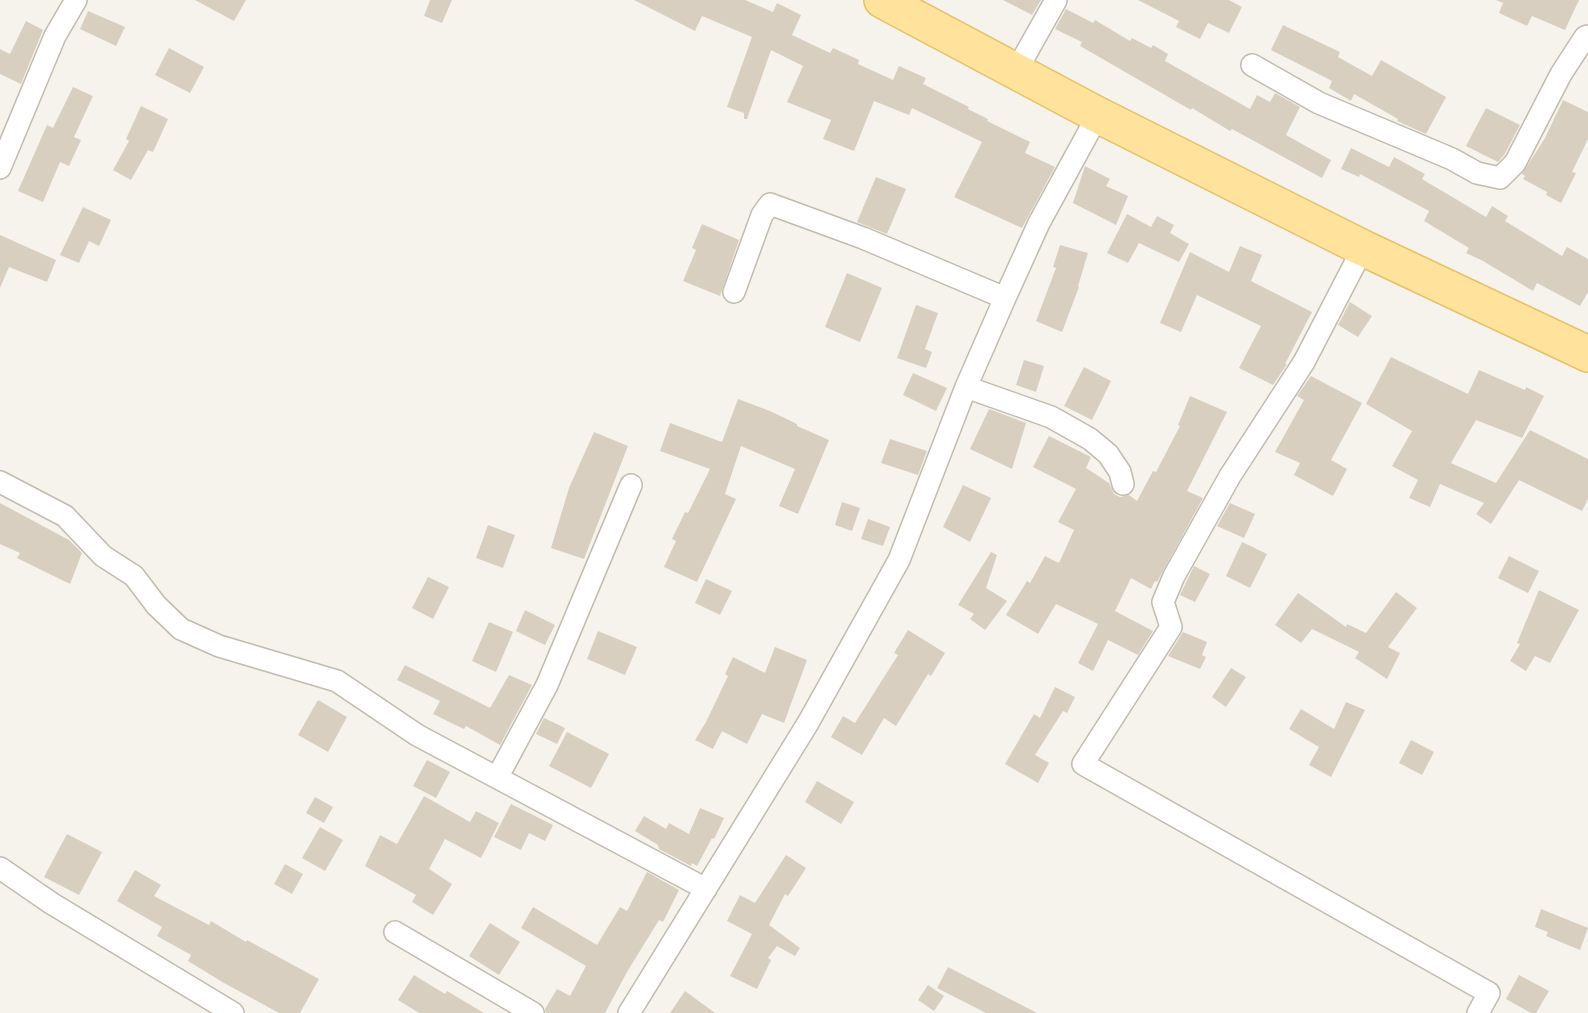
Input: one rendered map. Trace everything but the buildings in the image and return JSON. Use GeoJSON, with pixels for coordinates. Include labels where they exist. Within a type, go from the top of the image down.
{"type":"FeatureCollection","features":[{"type":"Feature","properties":{"kind":"main road"},"geometry":{"type":"LineString","coordinates":[[882,0],[1097,115],[1363,248],[1588,354]]}},
{"type":"Feature","properties":{"kind":"street"},"geometry":{"type":"LineString","coordinates":[[0,169],[55,36],[76,0]]}},
{"type":"Feature","properties":{"kind":"street"},"geometry":{"type":"LineString","coordinates":[[1015,73],[1056,0]]}},
{"type":"Feature","properties":{"kind":"street"},"geometry":{"type":"LineString","coordinates":[[1252,65],[1319,103],[1452,159],[1477,173],[1500,178],[1515,163],[1562,74],[1588,36]]}},
{"type":"Feature","properties":{"kind":"street"},"geometry":{"type":"LineString","coordinates":[[629,1013],[808,723],[899,560],[966,387],[1004,298],[1039,223],[1097,115]]}},
{"type":"Feature","properties":{"kind":"street"},"geometry":{"type":"LineString","coordinates":[[734,292],[762,215],[769,204],[863,238],[1004,298]]}},
{"type":"Feature","properties":{"kind":"street"},"geometry":{"type":"LineString","coordinates":[[1363,248],[1304,362],[1230,476],[1174,576],[1163,603],[1171,627],[1083,764],[1489,993],[1478,1013]]}},
{"type":"Feature","properties":{"kind":"street"},"geometry":{"type":"LineString","coordinates":[[966,387],[1051,416],[1090,439],[1108,454],[1120,472],[1123,484]]}},
{"type":"Feature","properties":{"kind":"street"},"geometry":{"type":"LineString","coordinates":[[0,482],[65,516],[103,556],[134,576],[156,605],[181,629],[219,646],[337,681],[417,735],[706,889]]}},
{"type":"Feature","properties":{"kind":"street"},"geometry":{"type":"LineString","coordinates":[[498,776],[547,685],[631,485]]}},
{"type":"Feature","properties":{"kind":"street"},"geometry":{"type":"LineString","coordinates":[[0,868],[51,903],[233,1013]]}},
{"type":"Feature","properties":{"kind":"street"},"geometry":{"type":"LineString","coordinates":[[395,932],[533,1013]]}}]}
